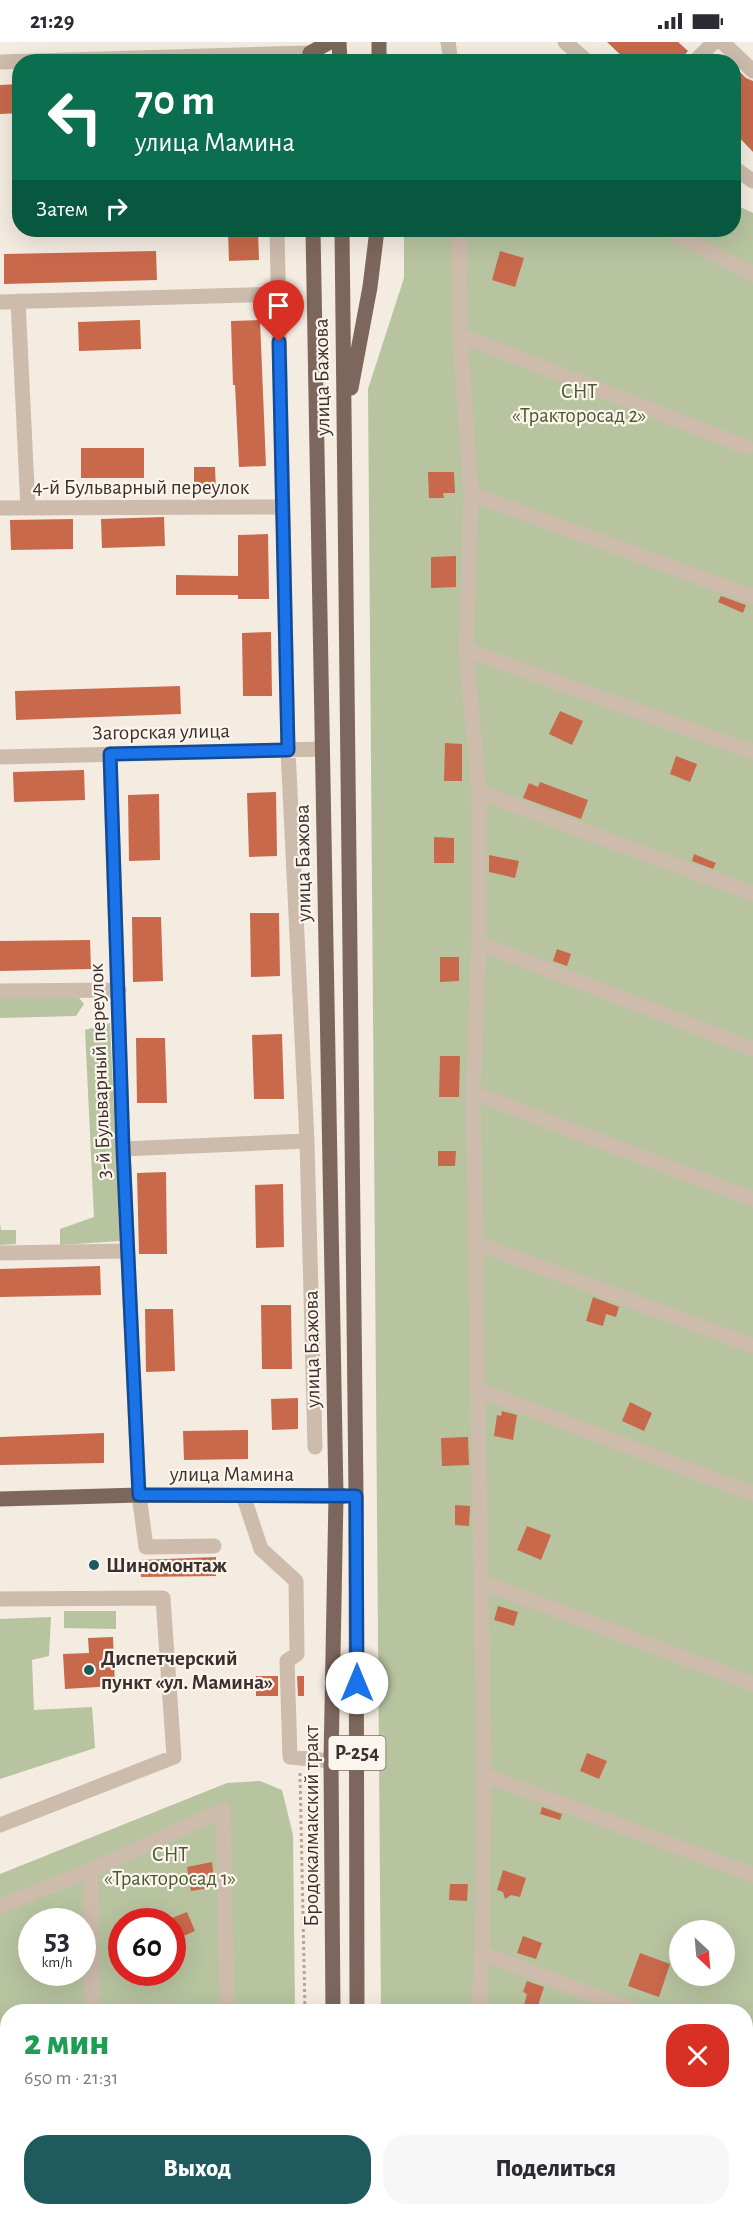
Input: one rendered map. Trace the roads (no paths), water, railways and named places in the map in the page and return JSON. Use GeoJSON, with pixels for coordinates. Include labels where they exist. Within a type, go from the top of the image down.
{"type":"FeatureCollection","features":[{"type":"Feature","properties":{"kind":"main road"},"geometry":{"type":"LineString","coordinates":[[310,52],[330,42]]}},
{"type":"Feature","properties":{"kind":"main road","name":"улица Бажова"},"geometry":{"type":"LineString","coordinates":[[313,237],[336,1496]]}},
{"type":"Feature","properties":{"kind":"main road","name":"улица Бажова"},"geometry":{"type":"LineString","coordinates":[[342,237],[356,1496]]}},
{"type":"Feature","properties":{"kind":"main road"},"geometry":{"type":"LineString","coordinates":[[344,429],[370,286],[376,237]]}},
{"type":"Feature","properties":{"kind":"main road","name":"улица Мамина"},"geometry":{"type":"LineString","coordinates":[[0,1499],[139,1495],[356,1496]]}},
{"type":"Feature","properties":{"kind":"main road","name":"Бродокалмакский тракт"},"geometry":{"type":"LineString","coordinates":[[333,2004],[331,1761],[336,1496]]}},
{"type":"Feature","properties":{"kind":"main road","name":"Р-254"},"geometry":{"type":"LineString","coordinates":[[356,1496],[357,2004]]}},
{"type":"Feature","properties":{"kind":"street"},"geometry":{"type":"LineString","coordinates":[[565,42],[579,54]]}},
{"type":"Feature","properties":{"kind":"street"},"geometry":{"type":"LineString","coordinates":[[702,54],[714,42]]}},
{"type":"Feature","properties":{"kind":"street"},"geometry":{"type":"LineString","coordinates":[[722,42],[735,54]]}},
{"type":"Feature","properties":{"kind":"street"},"geometry":{"type":"LineString","coordinates":[[281,54],[310,52]]}},
{"type":"Feature","properties":{"kind":"street"},"geometry":{"type":"LineString","coordinates":[[741,60],[753,71]]}},
{"type":"Feature","properties":{"kind":"street"},"geometry":{"type":"LineString","coordinates":[[277,237],[288,750],[307,1141],[315,1447]]}},
{"type":"Feature","properties":{"kind":"street"},"geometry":{"type":"LineString","coordinates":[[459,237],[460,335],[471,494],[466,650],[479,792],[479,944],[473,1094],[484,1774],[479,2004]]}},
{"type":"Feature","properties":{"kind":"street"},"geometry":{"type":"LineString","coordinates":[[680,237],[753,274]]}},
{"type":"Feature","properties":{"kind":"street"},"geometry":{"type":"LineString","coordinates":[[0,302],[278,294]]}},
{"type":"Feature","properties":{"kind":"street"},"geometry":{"type":"LineString","coordinates":[[18,301],[28,508]]}},
{"type":"Feature","properties":{"kind":"street"},"geometry":{"type":"LineString","coordinates":[[460,335],[746,447]]}},
{"type":"Feature","properties":{"kind":"street"},"geometry":{"type":"LineString","coordinates":[[471,494],[753,597]]}},
{"type":"Feature","properties":{"kind":"street","name":"4-й Бульварный переулок"},"geometry":{"type":"LineString","coordinates":[[0,508],[283,507]]}},
{"type":"Feature","properties":{"kind":"street"},"geometry":{"type":"LineString","coordinates":[[466,650],[753,752]]}},
{"type":"Feature","properties":{"kind":"street","name":"Загорская улица"},"geometry":{"type":"LineString","coordinates":[[0,757],[322,749]]}},
{"type":"Feature","properties":{"kind":"street","name":"3-й Бульварный переулок"},"geometry":{"type":"LineString","coordinates":[[110,754],[123,1149],[139,1495],[146,1547],[214,1546]]}},
{"type":"Feature","properties":{"kind":"street"},"geometry":{"type":"LineString","coordinates":[[479,792],[753,894]]}},
{"type":"Feature","properties":{"kind":"street"},"geometry":{"type":"LineString","coordinates":[[479,944],[753,1049]]}},
{"type":"Feature","properties":{"kind":"street"},"geometry":{"type":"LineString","coordinates":[[0,991],[119,990]]}},
{"type":"Feature","properties":{"kind":"street"},"geometry":{"type":"LineString","coordinates":[[473,1094],[753,1198]]}},
{"type":"Feature","properties":{"kind":"street"},"geometry":{"type":"LineString","coordinates":[[123,1149],[307,1141]]}},
{"type":"Feature","properties":{"kind":"street"},"geometry":{"type":"LineString","coordinates":[[476,1243],[753,1346]]}},
{"type":"Feature","properties":{"kind":"street"},"geometry":{"type":"LineString","coordinates":[[0,1253],[128,1251]]}},
{"type":"Feature","properties":{"kind":"street"},"geometry":{"type":"LineString","coordinates":[[479,1390],[753,1494]]}},
{"type":"Feature","properties":{"kind":"street"},"geometry":{"type":"LineString","coordinates":[[243,1495],[261,1549],[296,1581],[297,1654],[287,1661],[290,1757],[331,1761]]}},
{"type":"Feature","properties":{"kind":"street"},"geometry":{"type":"LineString","coordinates":[[482,1582],[753,1684]]}},
{"type":"Feature","properties":{"kind":"street"},"geometry":{"type":"LineString","coordinates":[[0,1599],[163,1598],[174,1757],[0,1825]]}},
{"type":"Feature","properties":{"kind":"street"},"geometry":{"type":"LineString","coordinates":[[484,1774],[753,1875]]}},
{"type":"Feature","properties":{"kind":"street"},"geometry":{"type":"LineString","coordinates":[[0,1906],[91,1870],[223,1810],[227,2004]]}},
{"type":"Feature","properties":{"kind":"street"},"geometry":{"type":"LineString","coordinates":[[91,1870],[92,2004]]}},
{"type":"Feature","properties":{"kind":"street"},"geometry":{"type":"LineString","coordinates":[[482,1953],[617,2004]]}},
{"type":"Feature","properties":{"kind":"place","name":"Шиномонтаж"},"geometry":{"type":"Point","coordinates":[94,1565]}},
{"type":"Feature","properties":{"kind":"place","name":"Диспетчерский пункт «ул. Мамина»"},"geometry":{"type":"Point","coordinates":[89,1670]}},
{"type":"Feature","properties":{"kind":"park label","name":"СНТ «Тракторосад 2»"},"geometry":{"type":"Point","coordinates":[579,403]}},
{"type":"Feature","properties":{"kind":"park label","name":"СНТ «Тракторосад 1»"},"geometry":{"type":"Point","coordinates":[170,1866]}}]}
